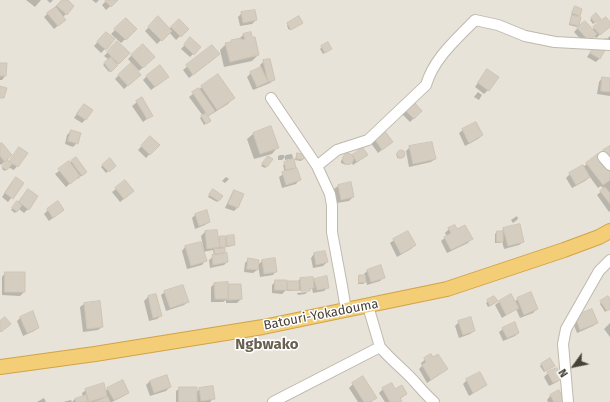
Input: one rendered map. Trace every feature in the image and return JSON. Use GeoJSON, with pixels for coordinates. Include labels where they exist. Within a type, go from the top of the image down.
{"type":"FeatureCollection","features":[{"type":"Feature","properties":{"kind":"highway","name":"Batouri-Yokadouma"},"geometry":{"type":"LineString","coordinates":[[0,367],[95,354],[263,327],[447,290],[578,245],[610,231]]}},
{"type":"Feature","properties":{"kind":"street"},"geometry":{"type":"LineString","coordinates":[[317,166],[336,150],[368,140],[426,85],[430,73],[440,57],[475,20],[498,25],[525,36],[555,42],[610,45]]}},
{"type":"Feature","properties":{"kind":"street"},"geometry":{"type":"LineString","coordinates":[[271,98],[317,166],[330,194],[332,205],[332,232],[346,310]]}},
{"type":"Feature","properties":{"kind":"street"},"geometry":{"type":"LineString","coordinates":[[603,157],[610,165]]}},
{"type":"Feature","properties":{"kind":"street"},"geometry":{"type":"LineString","coordinates":[[568,402],[563,344],[566,329],[599,272],[610,260]]}},
{"type":"Feature","properties":{"kind":"street"},"geometry":{"type":"LineString","coordinates":[[368,306],[380,347],[423,393],[434,402]]}},
{"type":"Feature","properties":{"kind":"street"},"geometry":{"type":"LineString","coordinates":[[273,402],[380,347]]}},
{"type":"Feature","properties":{"kind":"shaded area"},"geometry":{"type":"Polygon","coordinates":[[[0,0],[610,0],[610,402],[0,402],[0,0]]]}},
{"type":"Feature","properties":{"kind":"building"},"geometry":{"type":"Polygon","coordinates":[[[62,0],[68,0],[74,6],[67,15],[57,6],[62,0]]]}},
{"type":"Feature","properties":{"kind":"building"},"geometry":{"type":"Polygon","coordinates":[[[118,0],[111,7],[105,1],[118,0]]]}},
{"type":"Feature","properties":{"kind":"building"},"geometry":{"type":"Polygon","coordinates":[[[575,6],[582,9],[580,16],[572,13],[575,6]]]}},
{"type":"Feature","properties":{"kind":"building"},"geometry":{"type":"Polygon","coordinates":[[[56,7],[66,20],[58,26],[47,13],[56,7]]]}},
{"type":"Feature","properties":{"kind":"building"},"geometry":{"type":"Polygon","coordinates":[[[255,10],[257,20],[243,23],[241,12],[255,10]]]}},
{"type":"Feature","properties":{"kind":"building"},"geometry":{"type":"Polygon","coordinates":[[[596,13],[601,19],[595,23],[591,18],[596,13]]]}},
{"type":"Feature","properties":{"kind":"building"},"geometry":{"type":"Polygon","coordinates":[[[572,15],[581,17],[579,26],[570,24],[572,15]]]}},
{"type":"Feature","properties":{"kind":"building"},"geometry":{"type":"Polygon","coordinates":[[[158,16],[172,31],[162,41],[148,27],[158,16]]]}},
{"type":"Feature","properties":{"kind":"building"},"geometry":{"type":"Polygon","coordinates":[[[299,16],[303,23],[291,30],[287,23],[299,16]]]}},
{"type":"Feature","properties":{"kind":"building"},"geometry":{"type":"Polygon","coordinates":[[[606,17],[610,22],[610,27],[600,35],[593,27],[606,17]]]}},
{"type":"Feature","properties":{"kind":"building"},"geometry":{"type":"Polygon","coordinates":[[[126,18],[137,29],[126,40],[114,29],[126,18]]]}},
{"type":"Feature","properties":{"kind":"building"},"geometry":{"type":"Polygon","coordinates":[[[179,19],[189,29],[181,37],[171,27],[179,19]]]}},
{"type":"Feature","properties":{"kind":"building"},"geometry":{"type":"Polygon","coordinates":[[[585,21],[597,34],[589,41],[577,28],[585,21]]]}},
{"type":"Feature","properties":{"kind":"building"},"geometry":{"type":"Polygon","coordinates":[[[106,32],[115,39],[106,50],[97,42],[106,32]]]}},
{"type":"Feature","properties":{"kind":"building"},"geometry":{"type":"Polygon","coordinates":[[[251,32],[252,37],[255,37],[259,55],[230,62],[225,43],[241,38],[242,40],[245,39],[243,34],[251,32]]]}},
{"type":"Feature","properties":{"kind":"building"},"geometry":{"type":"Polygon","coordinates":[[[190,37],[201,47],[194,55],[184,45],[190,37]]]}},
{"type":"Feature","properties":{"kind":"building"},"geometry":{"type":"Polygon","coordinates":[[[117,41],[130,53],[119,64],[107,52],[117,41]]]}},
{"type":"Feature","properties":{"kind":"building"},"geometry":{"type":"Polygon","coordinates":[[[328,42],[332,49],[325,53],[321,46],[328,42]]]}},
{"type":"Feature","properties":{"kind":"building"},"geometry":{"type":"Polygon","coordinates":[[[143,44],[155,57],[143,68],[131,55],[143,44]]]}},
{"type":"Feature","properties":{"kind":"building"},"geometry":{"type":"Polygon","coordinates":[[[212,45],[220,54],[193,75],[186,65],[212,45]]]}},
{"type":"Feature","properties":{"kind":"building"},"geometry":{"type":"Polygon","coordinates":[[[595,45],[605,50],[600,59],[590,53],[595,45]]]}},
{"type":"Feature","properties":{"kind":"building"},"geometry":{"type":"Polygon","coordinates":[[[111,57],[118,65],[111,72],[104,63],[111,57]]]}},
{"type":"Feature","properties":{"kind":"building"},"geometry":{"type":"Polygon","coordinates":[[[270,59],[275,80],[268,82],[263,60],[270,59]]]}},
{"type":"Feature","properties":{"kind":"building"},"geometry":{"type":"Polygon","coordinates":[[[0,63],[7,63],[6,76],[0,76],[0,63]]]}},
{"type":"Feature","properties":{"kind":"building"},"geometry":{"type":"Polygon","coordinates":[[[131,63],[141,75],[128,86],[118,75],[131,63]]]}},
{"type":"Feature","properties":{"kind":"building"},"geometry":{"type":"Polygon","coordinates":[[[160,65],[169,77],[155,87],[146,76],[160,65]]]}},
{"type":"Feature","properties":{"kind":"building"},"geometry":{"type":"Polygon","coordinates":[[[261,67],[268,82],[257,87],[250,72],[261,67]]]}},
{"type":"Feature","properties":{"kind":"building"},"geometry":{"type":"Polygon","coordinates":[[[487,69],[499,77],[489,91],[478,83],[487,69]]]}},
{"type":"Feature","properties":{"kind":"building"},"geometry":{"type":"Polygon","coordinates":[[[218,74],[235,98],[217,110],[201,86],[218,74]]]}},
{"type":"Feature","properties":{"kind":"building"},"geometry":{"type":"Polygon","coordinates":[[[602,77],[610,78],[610,92],[601,91],[602,77]]]}},
{"type":"Feature","properties":{"kind":"building"},"geometry":{"type":"Polygon","coordinates":[[[0,86],[7,88],[4,98],[0,98],[0,86]]]}},
{"type":"Feature","properties":{"kind":"building"},"geometry":{"type":"Polygon","coordinates":[[[199,88],[215,111],[208,116],[192,92],[199,88]]]}},
{"type":"Feature","properties":{"kind":"building"},"geometry":{"type":"Polygon","coordinates":[[[142,97],[153,116],[147,119],[136,101],[142,97]]]}},
{"type":"Feature","properties":{"kind":"building"},"geometry":{"type":"Polygon","coordinates":[[[413,101],[422,111],[414,119],[405,110],[413,101]]]}},
{"type":"Feature","properties":{"kind":"building"},"geometry":{"type":"Polygon","coordinates":[[[84,104],[93,110],[86,120],[77,114],[84,104]]]}},
{"type":"Feature","properties":{"kind":"building"},"geometry":{"type":"Polygon","coordinates":[[[206,113],[211,121],[206,124],[201,116],[206,113]]]}},
{"type":"Feature","properties":{"kind":"building"},"geometry":{"type":"Polygon","coordinates":[[[476,122],[483,135],[469,143],[462,129],[476,122]]]}},
{"type":"Feature","properties":{"kind":"building"},"geometry":{"type":"Polygon","coordinates":[[[271,126],[279,148],[260,154],[253,133],[271,126]]]}},
{"type":"Feature","properties":{"kind":"building"},"geometry":{"type":"Polygon","coordinates":[[[71,130],[81,133],[78,144],[68,141],[71,130]]]}},
{"type":"Feature","properties":{"kind":"building"},"geometry":{"type":"Polygon","coordinates":[[[384,130],[393,142],[382,150],[373,137],[384,130]]]}},
{"type":"Feature","properties":{"kind":"building"},"geometry":{"type":"Polygon","coordinates":[[[150,136],[160,145],[150,155],[141,146],[150,136]]]}},
{"type":"Feature","properties":{"kind":"building"},"geometry":{"type":"Polygon","coordinates":[[[432,142],[436,159],[413,164],[409,146],[432,142]]]}},
{"type":"Feature","properties":{"kind":"building"},"geometry":{"type":"Polygon","coordinates":[[[2,143],[12,155],[5,162],[0,156],[0,144],[2,143]]]}},
{"type":"Feature","properties":{"kind":"building"},"geometry":{"type":"Polygon","coordinates":[[[610,146],[610,163],[603,150],[610,146]]]}},
{"type":"Feature","properties":{"kind":"building"},"geometry":{"type":"Polygon","coordinates":[[[19,147],[28,153],[18,167],[9,162],[19,147]]]}},
{"type":"Feature","properties":{"kind":"building"},"geometry":{"type":"Polygon","coordinates":[[[363,148],[368,155],[357,162],[352,155],[363,148]]]}},
{"type":"Feature","properties":{"kind":"building"},"geometry":{"type":"Polygon","coordinates":[[[401,150],[404,151],[404,157],[401,158],[398,157],[397,154],[398,151],[401,150]]]}},
{"type":"Feature","properties":{"kind":"building"},"geometry":{"type":"Polygon","coordinates":[[[297,153],[304,154],[304,159],[297,159],[297,153]]]}},
{"type":"Feature","properties":{"kind":"building"},"geometry":{"type":"Polygon","coordinates":[[[348,153],[352,155],[354,159],[352,163],[348,165],[344,163],[342,159],[344,155],[348,153]]]}},
{"type":"Feature","properties":{"kind":"building"},"geometry":{"type":"Polygon","coordinates":[[[598,154],[610,169],[610,180],[603,185],[586,163],[598,154]]]}},
{"type":"Feature","properties":{"kind":"building"},"geometry":{"type":"Polygon","coordinates":[[[268,156],[273,159],[267,167],[262,164],[268,156]]]}},
{"type":"Feature","properties":{"kind":"building"},"geometry":{"type":"Polygon","coordinates":[[[76,157],[87,172],[82,176],[71,161],[76,157]]]}},
{"type":"Feature","properties":{"kind":"building"},"geometry":{"type":"Polygon","coordinates":[[[110,158],[116,166],[109,172],[102,165],[110,158]]]}},
{"type":"Feature","properties":{"kind":"building"},"geometry":{"type":"Polygon","coordinates":[[[294,159],[296,168],[286,170],[284,162],[294,159]]]}},
{"type":"Feature","properties":{"kind":"building"},"geometry":{"type":"Polygon","coordinates":[[[7,160],[12,164],[7,170],[2,167],[7,160]]]}},
{"type":"Feature","properties":{"kind":"building"},"geometry":{"type":"Polygon","coordinates":[[[69,161],[80,176],[70,184],[58,169],[69,161]]]}},
{"type":"Feature","properties":{"kind":"building"},"geometry":{"type":"Polygon","coordinates":[[[583,165],[590,177],[576,185],[569,173],[583,165]]]}},
{"type":"Feature","properties":{"kind":"building"},"geometry":{"type":"Polygon","coordinates":[[[297,168],[301,180],[286,185],[282,172],[297,168]]]}},
{"type":"Feature","properties":{"kind":"building"},"geometry":{"type":"Polygon","coordinates":[[[16,177],[24,183],[13,199],[5,193],[16,177]]]}},
{"type":"Feature","properties":{"kind":"building"},"geometry":{"type":"Polygon","coordinates":[[[125,180],[134,191],[124,199],[115,188],[125,180]]]}},
{"type":"Feature","properties":{"kind":"building"},"geometry":{"type":"Polygon","coordinates":[[[351,182],[354,197],[341,200],[338,185],[351,182]]]}},
{"type":"Feature","properties":{"kind":"building"},"geometry":{"type":"Polygon","coordinates":[[[605,187],[610,193],[610,204],[600,191],[605,187]]]}},
{"type":"Feature","properties":{"kind":"building"},"geometry":{"type":"Polygon","coordinates":[[[28,189],[38,196],[29,210],[19,202],[28,189]]]}},
{"type":"Feature","properties":{"kind":"building"},"geometry":{"type":"Polygon","coordinates":[[[213,189],[223,196],[219,201],[209,195],[213,189]]]}},
{"type":"Feature","properties":{"kind":"building"},"geometry":{"type":"Polygon","coordinates":[[[234,190],[244,194],[238,208],[228,204],[234,190]]]}},
{"type":"Feature","properties":{"kind":"building"},"geometry":{"type":"Polygon","coordinates":[[[17,201],[22,205],[17,212],[12,208],[17,201]]]}},
{"type":"Feature","properties":{"kind":"building"},"geometry":{"type":"Polygon","coordinates":[[[58,201],[64,210],[53,218],[47,209],[58,201]]]}},
{"type":"Feature","properties":{"kind":"building"},"geometry":{"type":"Polygon","coordinates":[[[207,210],[210,222],[199,226],[195,214],[207,210]]]}},
{"type":"Feature","properties":{"kind":"building"},"geometry":{"type":"Polygon","coordinates":[[[520,224],[524,242],[508,246],[503,228],[520,224]]]}},
{"type":"Feature","properties":{"kind":"building"},"geometry":{"type":"Polygon","coordinates":[[[455,225],[457,229],[465,225],[473,239],[451,250],[444,237],[451,233],[448,228],[455,225]]]}},
{"type":"Feature","properties":{"kind":"building"},"geometry":{"type":"Polygon","coordinates":[[[217,230],[220,247],[207,249],[205,231],[217,230]]]}},
{"type":"Feature","properties":{"kind":"building"},"geometry":{"type":"Polygon","coordinates":[[[408,231],[416,245],[401,254],[393,239],[408,231]]]}},
{"type":"Feature","properties":{"kind":"building"},"geometry":{"type":"Polygon","coordinates":[[[497,231],[503,231],[503,242],[497,242],[497,231]]]}},
{"type":"Feature","properties":{"kind":"building"},"geometry":{"type":"Polygon","coordinates":[[[234,235],[235,245],[227,246],[226,236],[234,235]]]}},
{"type":"Feature","properties":{"kind":"building"},"geometry":{"type":"Polygon","coordinates":[[[220,236],[225,236],[226,247],[220,247],[220,236]]]}},
{"type":"Feature","properties":{"kind":"building"},"geometry":{"type":"Polygon","coordinates":[[[201,242],[207,261],[191,266],[185,246],[201,242]]]}},
{"type":"Feature","properties":{"kind":"building"},"geometry":{"type":"Polygon","coordinates":[[[225,248],[225,253],[215,254],[214,249],[225,248]]]}},
{"type":"Feature","properties":{"kind":"building"},"geometry":{"type":"Polygon","coordinates":[[[325,251],[328,262],[316,265],[314,253],[325,251]]]}},
{"type":"Feature","properties":{"kind":"building"},"geometry":{"type":"Polygon","coordinates":[[[227,253],[228,262],[213,265],[212,255],[227,253]]]}},
{"type":"Feature","properties":{"kind":"building"},"geometry":{"type":"Polygon","coordinates":[[[248,258],[259,260],[258,270],[247,269],[248,258]]]}},
{"type":"Feature","properties":{"kind":"building"},"geometry":{"type":"Polygon","coordinates":[[[275,258],[277,272],[264,274],[262,260],[275,258]]]}},
{"type":"Feature","properties":{"kind":"building"},"geometry":{"type":"Polygon","coordinates":[[[381,265],[385,278],[371,282],[367,270],[381,265]]]}},
{"type":"Feature","properties":{"kind":"building"},"geometry":{"type":"Polygon","coordinates":[[[5,272],[25,272],[25,292],[5,292],[5,272]]]}},
{"type":"Feature","properties":{"kind":"building"},"geometry":{"type":"Polygon","coordinates":[[[359,275],[365,275],[366,282],[359,283],[359,275]]]}},
{"type":"Feature","properties":{"kind":"building"},"geometry":{"type":"Polygon","coordinates":[[[327,276],[329,288],[317,290],[314,279],[327,276]]]}},
{"type":"Feature","properties":{"kind":"building"},"geometry":{"type":"Polygon","coordinates":[[[313,277],[314,288],[310,288],[310,291],[301,291],[300,278],[313,277]]]}},
{"type":"Feature","properties":{"kind":"building"},"geometry":{"type":"Polygon","coordinates":[[[275,280],[287,280],[287,290],[275,290],[275,280]]]}},
{"type":"Feature","properties":{"kind":"building"},"geometry":{"type":"Polygon","coordinates":[[[288,281],[299,281],[299,290],[288,290],[288,281]]]}},
{"type":"Feature","properties":{"kind":"building"},"geometry":{"type":"Polygon","coordinates":[[[228,282],[228,299],[215,299],[214,283],[228,282]]]}},
{"type":"Feature","properties":{"kind":"building"},"geometry":{"type":"Polygon","coordinates":[[[229,284],[241,284],[242,299],[229,300],[229,284]]]}},
{"type":"Feature","properties":{"kind":"building"},"geometry":{"type":"Polygon","coordinates":[[[183,285],[189,302],[170,308],[164,291],[183,285]]]}},
{"type":"Feature","properties":{"kind":"building"},"geometry":{"type":"Polygon","coordinates":[[[531,292],[538,309],[524,315],[517,298],[531,292]]]}},
{"type":"Feature","properties":{"kind":"building"},"geometry":{"type":"Polygon","coordinates":[[[156,294],[162,316],[153,318],[148,296],[156,294]]]}},
{"type":"Feature","properties":{"kind":"building"},"geometry":{"type":"Polygon","coordinates":[[[511,294],[519,308],[506,315],[499,301],[511,294]]]}},
{"type":"Feature","properties":{"kind":"building"},"geometry":{"type":"Polygon","coordinates":[[[494,296],[498,301],[490,306],[487,300],[494,296]]]}},
{"type":"Feature","properties":{"kind":"building"},"geometry":{"type":"Polygon","coordinates":[[[608,296],[610,299],[610,309],[607,311],[600,301],[608,296]]]}},
{"type":"Feature","properties":{"kind":"building"},"geometry":{"type":"Polygon","coordinates":[[[100,301],[103,327],[87,329],[84,303],[100,301]]]}},
{"type":"Feature","properties":{"kind":"building"},"geometry":{"type":"Polygon","coordinates":[[[592,309],[598,323],[580,330],[575,316],[592,309]]]}},
{"type":"Feature","properties":{"kind":"building"},"geometry":{"type":"Polygon","coordinates":[[[33,311],[39,328],[27,333],[20,317],[33,311]]]}},
{"type":"Feature","properties":{"kind":"building"},"geometry":{"type":"Polygon","coordinates":[[[5,317],[11,324],[1,332],[0,321],[5,317]]]}},
{"type":"Feature","properties":{"kind":"building"},"geometry":{"type":"Polygon","coordinates":[[[471,317],[475,331],[463,335],[458,321],[471,317]]]}},
{"type":"Feature","properties":{"kind":"building"},"geometry":{"type":"Polygon","coordinates":[[[515,322],[519,333],[507,338],[502,328],[515,322]]]}},
{"type":"Feature","properties":{"kind":"building"},"geometry":{"type":"Polygon","coordinates":[[[431,354],[433,357],[438,354],[448,369],[431,380],[422,365],[426,362],[424,358],[431,354]]]}},
{"type":"Feature","properties":{"kind":"building"},"geometry":{"type":"Polygon","coordinates":[[[550,358],[555,366],[545,371],[541,364],[550,358]]]}},
{"type":"Feature","properties":{"kind":"building"},"geometry":{"type":"Polygon","coordinates":[[[557,368],[562,379],[553,383],[547,372],[557,368]]]}},
{"type":"Feature","properties":{"kind":"building"},"geometry":{"type":"Polygon","coordinates":[[[480,372],[487,385],[473,393],[466,379],[480,372]]]}},
{"type":"Feature","properties":{"kind":"building"},"geometry":{"type":"Polygon","coordinates":[[[167,375],[171,387],[154,393],[150,381],[167,375]]]}},
{"type":"Feature","properties":{"kind":"building"},"geometry":{"type":"Polygon","coordinates":[[[363,376],[377,398],[370,402],[364,402],[352,383],[363,376]]]}},
{"type":"Feature","properties":{"kind":"building"},"geometry":{"type":"Polygon","coordinates":[[[123,380],[129,393],[114,400],[107,388],[123,380]]]}},
{"type":"Feature","properties":{"kind":"building"},"geometry":{"type":"Polygon","coordinates":[[[104,383],[107,396],[89,402],[85,389],[104,383]]]}},
{"type":"Feature","properties":{"kind":"building"},"geometry":{"type":"Polygon","coordinates":[[[392,383],[395,389],[402,385],[407,394],[400,398],[402,401],[400,402],[390,402],[382,388],[392,383]]]}},
{"type":"Feature","properties":{"kind":"building"},"geometry":{"type":"Polygon","coordinates":[[[213,386],[215,399],[201,401],[199,388],[213,386]]]}},
{"type":"Feature","properties":{"kind":"building"},"geometry":{"type":"Polygon","coordinates":[[[179,387],[197,387],[197,402],[179,402],[179,387]]]}},
{"type":"Feature","properties":{"kind":"building"},"geometry":{"type":"Polygon","coordinates":[[[559,390],[565,401],[554,402],[550,395],[559,390]]]}},
{"type":"Feature","properties":{"kind":"building"},"geometry":{"type":"Polygon","coordinates":[[[86,395],[88,402],[76,402],[75,399],[86,395]]]}},
{"type":"Feature","properties":{"kind":"building"},"geometry":{"type":"Polygon","coordinates":[[[108,397],[110,402],[94,402],[108,397]]]}},
{"type":"Feature","properties":{"kind":"district","name":"Ngbwako"},"geometry":{"type":"Point","coordinates":[267,345]}}]}
